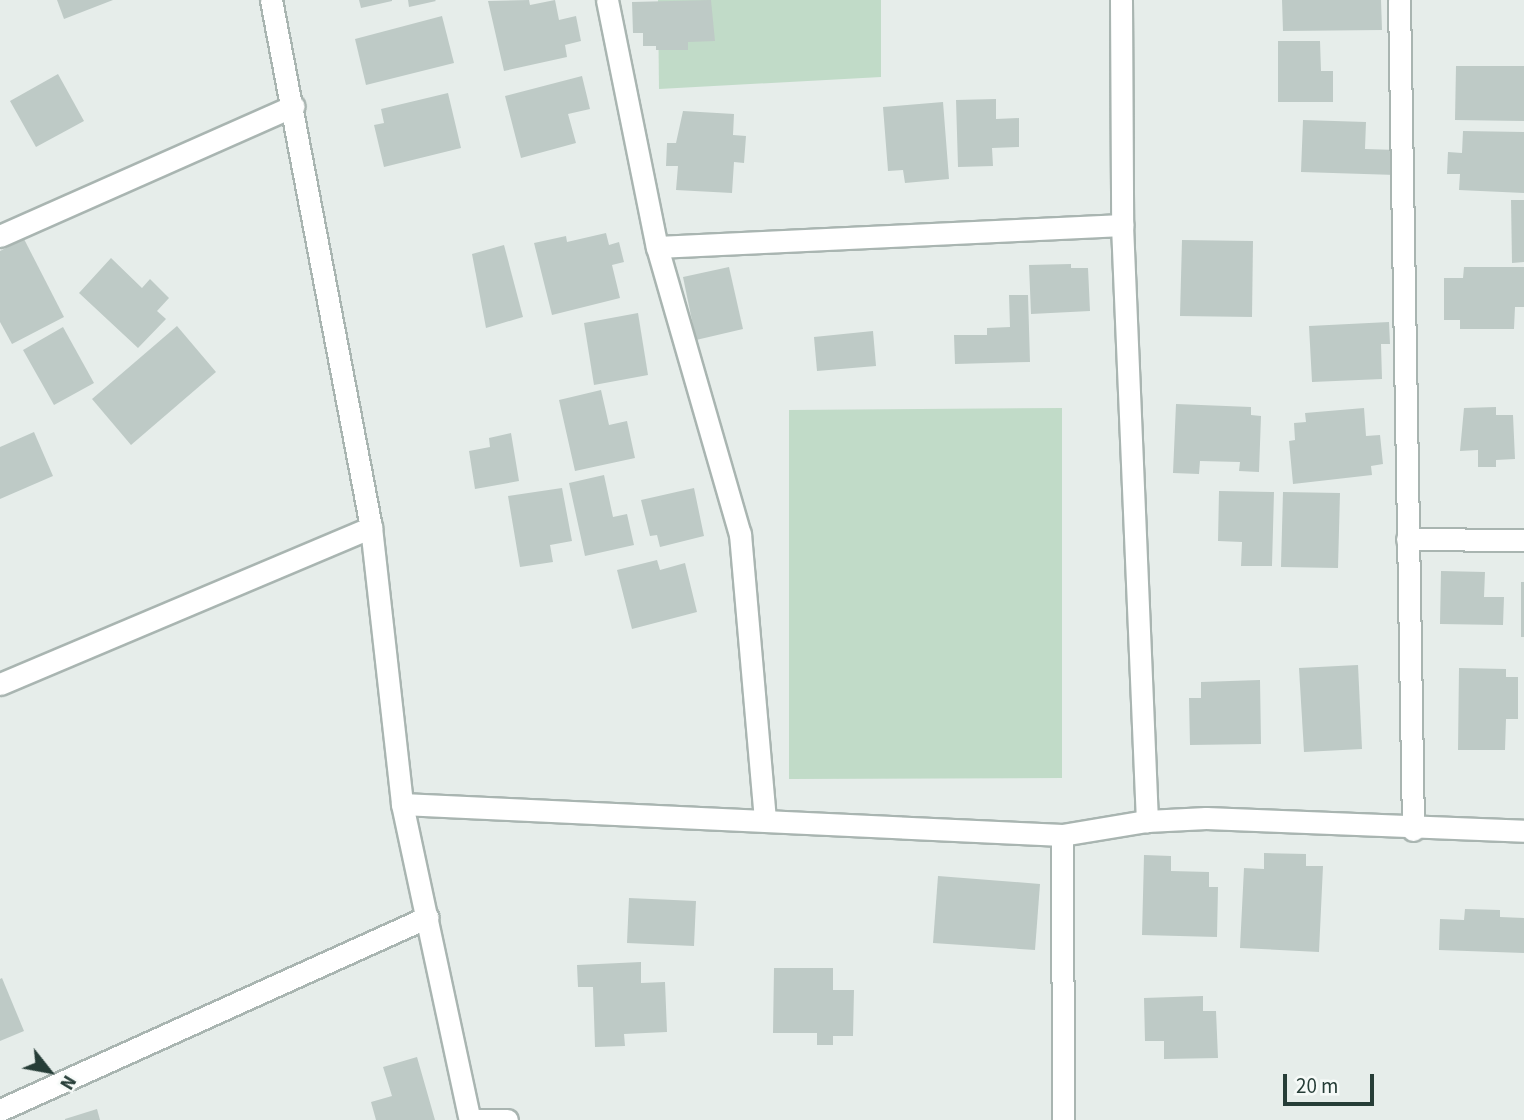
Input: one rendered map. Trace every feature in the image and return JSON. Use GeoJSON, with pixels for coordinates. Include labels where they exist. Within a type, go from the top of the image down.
{"type":"FeatureCollection","features":[{"type":"Feature","properties":{"kind":"street"},"geometry":{"type":"LineString","coordinates":[[271,0],[371,527],[402,804],[470,1120],[508,1120]]}},
{"type":"Feature","properties":{"kind":"street"},"geometry":{"type":"LineString","coordinates":[[607,0],[657,247],[740,534],[765,820]]}},
{"type":"Feature","properties":{"kind":"street"},"geometry":{"type":"LineString","coordinates":[[1121,0],[1122,225],[1147,821]]}},
{"type":"Feature","properties":{"kind":"street"},"geometry":{"type":"LineString","coordinates":[[1399,0],[1413,830]]}},
{"type":"Feature","properties":{"kind":"street"},"geometry":{"type":"LineString","coordinates":[[0,236],[293,106]]}},
{"type":"Feature","properties":{"kind":"street"},"geometry":{"type":"LineString","coordinates":[[657,247],[1122,225]]}},
{"type":"Feature","properties":{"kind":"street"},"geometry":{"type":"LineString","coordinates":[[0,684],[371,527]]}},
{"type":"Feature","properties":{"kind":"street"},"geometry":{"type":"LineString","coordinates":[[1407,539],[1524,540]]}},
{"type":"Feature","properties":{"kind":"street"},"geometry":{"type":"LineString","coordinates":[[402,804],[1062,835],[1147,821],[1206,818],[1413,830],[1524,831]]}},
{"type":"Feature","properties":{"kind":"street"},"geometry":{"type":"LineString","coordinates":[[1062,835],[1063,1120]]}},
{"type":"Feature","properties":{"kind":"street"},"geometry":{"type":"LineString","coordinates":[[0,1110],[427,917]]}},
{"type":"Feature","properties":{"kind":"green space"},"geometry":{"type":"Polygon","coordinates":[[[658,0],[881,0],[881,77],[659,89],[658,0]]]}},
{"type":"Feature","properties":{"kind":"green space"},"geometry":{"type":"Polygon","coordinates":[[[1062,408],[1062,778],[789,779],[789,410],[1062,408]]]}},
{"type":"Feature","properties":{"kind":"building"},"geometry":{"type":"Polygon","coordinates":[[[57,0],[113,0],[64,19],[57,0]]]}},
{"type":"Feature","properties":{"kind":"building"},"geometry":{"type":"Polygon","coordinates":[[[359,0],[392,0],[392,1],[361,8],[359,0]]]}},
{"type":"Feature","properties":{"kind":"building"},"geometry":{"type":"Polygon","coordinates":[[[408,0],[435,0],[436,1],[409,7],[408,0]]]}},
{"type":"Feature","properties":{"kind":"building"},"geometry":{"type":"Polygon","coordinates":[[[529,0],[530,5],[555,0],[559,20],[576,16],[581,41],[565,45],[567,57],[504,71],[488,1],[529,0]]]}},
{"type":"Feature","properties":{"kind":"building"},"geometry":{"type":"Polygon","coordinates":[[[711,0],[715,41],[688,42],[688,50],[656,50],[656,46],[643,46],[643,33],[633,33],[632,2],[711,0]]]}},
{"type":"Feature","properties":{"kind":"building"},"geometry":{"type":"Polygon","coordinates":[[[1282,0],[1381,0],[1382,30],[1283,31],[1282,0]]]}},
{"type":"Feature","properties":{"kind":"building"},"geometry":{"type":"Polygon","coordinates":[[[442,16],[454,63],[366,85],[355,39],[442,16]]]}},
{"type":"Feature","properties":{"kind":"building"},"geometry":{"type":"Polygon","coordinates":[[[1278,41],[1320,41],[1321,71],[1333,71],[1333,102],[1278,102],[1278,41]]]}},
{"type":"Feature","properties":{"kind":"building"},"geometry":{"type":"Polygon","coordinates":[[[1456,66],[1524,66],[1524,121],[1455,120],[1456,66]]]}},
{"type":"Feature","properties":{"kind":"building"},"geometry":{"type":"Polygon","coordinates":[[[58,74],[84,121],[36,147],[10,101],[58,74]]]}},
{"type":"Feature","properties":{"kind":"building"},"geometry":{"type":"Polygon","coordinates":[[[582,76],[590,109],[568,114],[576,143],[521,158],[505,96],[582,76]]]}},
{"type":"Feature","properties":{"kind":"building"},"geometry":{"type":"Polygon","coordinates":[[[448,93],[461,148],[384,167],[374,125],[384,123],[381,109],[448,93]]]}},
{"type":"Feature","properties":{"kind":"building"},"geometry":{"type":"Polygon","coordinates":[[[996,99],[996,119],[1019,118],[1019,147],[992,148],[993,166],[958,167],[956,100],[996,99]]]}},
{"type":"Feature","properties":{"kind":"building"},"geometry":{"type":"Polygon","coordinates":[[[943,102],[949,179],[905,183],[903,170],[888,171],[883,107],[943,102]]]}},
{"type":"Feature","properties":{"kind":"building"},"geometry":{"type":"Polygon","coordinates":[[[683,111],[734,114],[733,135],[746,136],[744,163],[734,162],[732,193],[676,190],[678,166],[666,166],[667,143],[676,143],[683,111]]]}},
{"type":"Feature","properties":{"kind":"building"},"geometry":{"type":"Polygon","coordinates":[[[1303,120],[1366,122],[1365,149],[1397,150],[1396,175],[1301,172],[1303,120]]]}},
{"type":"Feature","properties":{"kind":"building"},"geometry":{"type":"Polygon","coordinates":[[[1463,131],[1524,132],[1524,193],[1459,190],[1460,174],[1447,174],[1448,152],[1462,153],[1463,131]]]}},
{"type":"Feature","properties":{"kind":"building"},"geometry":{"type":"Polygon","coordinates":[[[1511,200],[1524,200],[1524,262],[1512,263],[1511,200]]]}},
{"type":"Feature","properties":{"kind":"building"},"geometry":{"type":"Polygon","coordinates":[[[606,233],[609,245],[619,242],[624,262],[612,265],[620,298],[552,315],[534,243],[566,236],[567,242],[606,233]]]}},
{"type":"Feature","properties":{"kind":"building"},"geometry":{"type":"Polygon","coordinates":[[[24,239],[64,317],[12,344],[0,322],[0,251],[24,239]]]}},
{"type":"Feature","properties":{"kind":"building"},"geometry":{"type":"Polygon","coordinates":[[[1182,240],[1253,241],[1252,317],[1180,316],[1182,240]]]}},
{"type":"Feature","properties":{"kind":"building"},"geometry":{"type":"Polygon","coordinates":[[[504,245],[523,317],[486,328],[472,254],[504,245]]]}},
{"type":"Feature","properties":{"kind":"building"},"geometry":{"type":"Polygon","coordinates":[[[111,258],[142,288],[150,279],[169,298],[157,311],[166,319],[138,348],[79,293],[111,258]]]}},
{"type":"Feature","properties":{"kind":"building"},"geometry":{"type":"Polygon","coordinates":[[[1071,264],[1071,268],[1088,268],[1090,311],[1031,314],[1029,265],[1071,264]]]}},
{"type":"Feature","properties":{"kind":"building"},"geometry":{"type":"Polygon","coordinates":[[[729,267],[743,329],[696,340],[683,277],[729,267]]]}},
{"type":"Feature","properties":{"kind":"building"},"geometry":{"type":"Polygon","coordinates":[[[1464,267],[1524,267],[1524,307],[1515,307],[1514,329],[1460,329],[1460,320],[1444,320],[1444,278],[1463,278],[1464,267]]]}},
{"type":"Feature","properties":{"kind":"building"},"geometry":{"type":"Polygon","coordinates":[[[1009,295],[1028,295],[1030,362],[955,364],[954,335],[987,335],[987,328],[1010,327],[1009,295]]]}},
{"type":"Feature","properties":{"kind":"building"},"geometry":{"type":"Polygon","coordinates":[[[638,313],[648,375],[594,385],[584,323],[638,313]]]}},
{"type":"Feature","properties":{"kind":"building"},"geometry":{"type":"Polygon","coordinates":[[[1389,322],[1390,344],[1381,344],[1382,379],[1312,382],[1309,326],[1389,322]]]}},
{"type":"Feature","properties":{"kind":"building"},"geometry":{"type":"Polygon","coordinates":[[[177,326],[216,372],[131,445],[92,399],[177,326]]]}},
{"type":"Feature","properties":{"kind":"building"},"geometry":{"type":"Polygon","coordinates":[[[63,327],[94,383],[54,405],[23,350],[63,327]]]}},
{"type":"Feature","properties":{"kind":"building"},"geometry":{"type":"Polygon","coordinates":[[[873,331],[876,366],[817,371],[814,337],[873,331]]]}},
{"type":"Feature","properties":{"kind":"building"},"geometry":{"type":"Polygon","coordinates":[[[601,390],[609,425],[627,421],[635,458],[575,471],[559,400],[601,390]]]}},
{"type":"Feature","properties":{"kind":"building"},"geometry":{"type":"Polygon","coordinates":[[[1176,404],[1251,407],[1251,415],[1261,416],[1259,472],[1239,471],[1240,462],[1200,461],[1199,474],[1173,473],[1176,404]]]}},
{"type":"Feature","properties":{"kind":"building"},"geometry":{"type":"Polygon","coordinates":[[[1496,407],[1496,415],[1513,415],[1515,459],[1496,460],[1496,467],[1478,467],[1478,450],[1460,451],[1464,408],[1496,407]]]}},
{"type":"Feature","properties":{"kind":"building"},"geometry":{"type":"Polygon","coordinates":[[[1364,408],[1366,436],[1380,435],[1383,464],[1371,466],[1372,475],[1293,484],[1289,441],[1295,440],[1294,423],[1306,422],[1305,413],[1364,408]]]}},
{"type":"Feature","properties":{"kind":"building"},"geometry":{"type":"Polygon","coordinates":[[[34,432],[53,476],[0,499],[0,447],[34,432]]]}},
{"type":"Feature","properties":{"kind":"building"},"geometry":{"type":"Polygon","coordinates":[[[511,433],[519,481],[475,489],[469,451],[490,447],[489,438],[511,433]]]}},
{"type":"Feature","properties":{"kind":"building"},"geometry":{"type":"Polygon","coordinates":[[[604,475],[613,517],[627,514],[634,545],[585,556],[569,483],[604,475]]]}},
{"type":"Feature","properties":{"kind":"building"},"geometry":{"type":"Polygon","coordinates":[[[562,488],[572,541],[550,545],[553,562],[520,567],[508,496],[562,488]]]}},
{"type":"Feature","properties":{"kind":"building"},"geometry":{"type":"Polygon","coordinates":[[[694,488],[704,536],[660,547],[657,535],[650,536],[641,500],[694,488]]]}},
{"type":"Feature","properties":{"kind":"building"},"geometry":{"type":"Polygon","coordinates":[[[1219,491],[1274,492],[1272,566],[1241,566],[1242,542],[1218,541],[1219,491]]]}},
{"type":"Feature","properties":{"kind":"building"},"geometry":{"type":"Polygon","coordinates":[[[1283,492],[1340,493],[1338,568],[1281,567],[1283,492]]]}},
{"type":"Feature","properties":{"kind":"building"},"geometry":{"type":"Polygon","coordinates":[[[657,560],[660,570],[685,563],[697,612],[632,629],[617,570],[657,560]]]}},
{"type":"Feature","properties":{"kind":"building"},"geometry":{"type":"Polygon","coordinates":[[[1441,571],[1485,572],[1484,597],[1504,597],[1503,625],[1440,624],[1441,571]]]}},
{"type":"Feature","properties":{"kind":"building"},"geometry":{"type":"Polygon","coordinates":[[[1521,582],[1524,582],[1524,637],[1521,637],[1521,582]]]}},
{"type":"Feature","properties":{"kind":"building"},"geometry":{"type":"Polygon","coordinates":[[[1358,665],[1362,749],[1304,752],[1299,668],[1358,665]]]}},
{"type":"Feature","properties":{"kind":"building"},"geometry":{"type":"Polygon","coordinates":[[[1459,668],[1506,669],[1506,677],[1518,677],[1518,719],[1506,719],[1505,750],[1458,750],[1459,668]]]}},
{"type":"Feature","properties":{"kind":"building"},"geometry":{"type":"Polygon","coordinates":[[[1260,680],[1261,744],[1190,745],[1189,698],[1201,698],[1201,682],[1260,680]]]}},
{"type":"Feature","properties":{"kind":"building"},"geometry":{"type":"Polygon","coordinates":[[[1264,853],[1306,854],[1306,866],[1323,866],[1319,952],[1240,948],[1244,868],[1264,869],[1264,853]]]}},
{"type":"Feature","properties":{"kind":"building"},"geometry":{"type":"Polygon","coordinates":[[[1144,855],[1171,856],[1171,871],[1209,872],[1209,887],[1218,887],[1217,937],[1142,935],[1144,855]]]}},
{"type":"Feature","properties":{"kind":"building"},"geometry":{"type":"Polygon","coordinates":[[[938,876],[1040,884],[1035,950],[933,943],[938,876]]]}},
{"type":"Feature","properties":{"kind":"building"},"geometry":{"type":"Polygon","coordinates":[[[629,898],[696,901],[694,946],[627,943],[629,898]]]}},
{"type":"Feature","properties":{"kind":"building"},"geometry":{"type":"Polygon","coordinates":[[[1465,909],[1500,910],[1500,917],[1524,918],[1524,953],[1439,950],[1440,919],[1464,920],[1465,909]]]}},
{"type":"Feature","properties":{"kind":"building"},"geometry":{"type":"Polygon","coordinates":[[[641,962],[641,983],[665,982],[667,1032],[624,1034],[625,1046],[595,1047],[593,987],[578,987],[577,965],[641,962]]]}},
{"type":"Feature","properties":{"kind":"building"},"geometry":{"type":"Polygon","coordinates":[[[774,968],[833,968],[833,990],[854,990],[853,1036],[833,1036],[833,1045],[817,1045],[817,1033],[773,1033],[774,968]]]}},
{"type":"Feature","properties":{"kind":"building"},"geometry":{"type":"Polygon","coordinates":[[[2,978],[24,1031],[0,1041],[0,979],[2,978]]]}},
{"type":"Feature","properties":{"kind":"building"},"geometry":{"type":"Polygon","coordinates":[[[1203,996],[1203,1011],[1216,1011],[1218,1058],[1164,1059],[1164,1041],[1145,1041],[1144,998],[1203,996]]]}},
{"type":"Feature","properties":{"kind":"building"},"geometry":{"type":"Polygon","coordinates":[[[417,1057],[435,1120],[376,1120],[371,1102],[392,1096],[383,1067],[417,1057]]]}},
{"type":"Feature","properties":{"kind":"building"},"geometry":{"type":"Polygon","coordinates":[[[97,1109],[100,1120],[65,1120],[65,1119],[97,1109]]]}}]}
